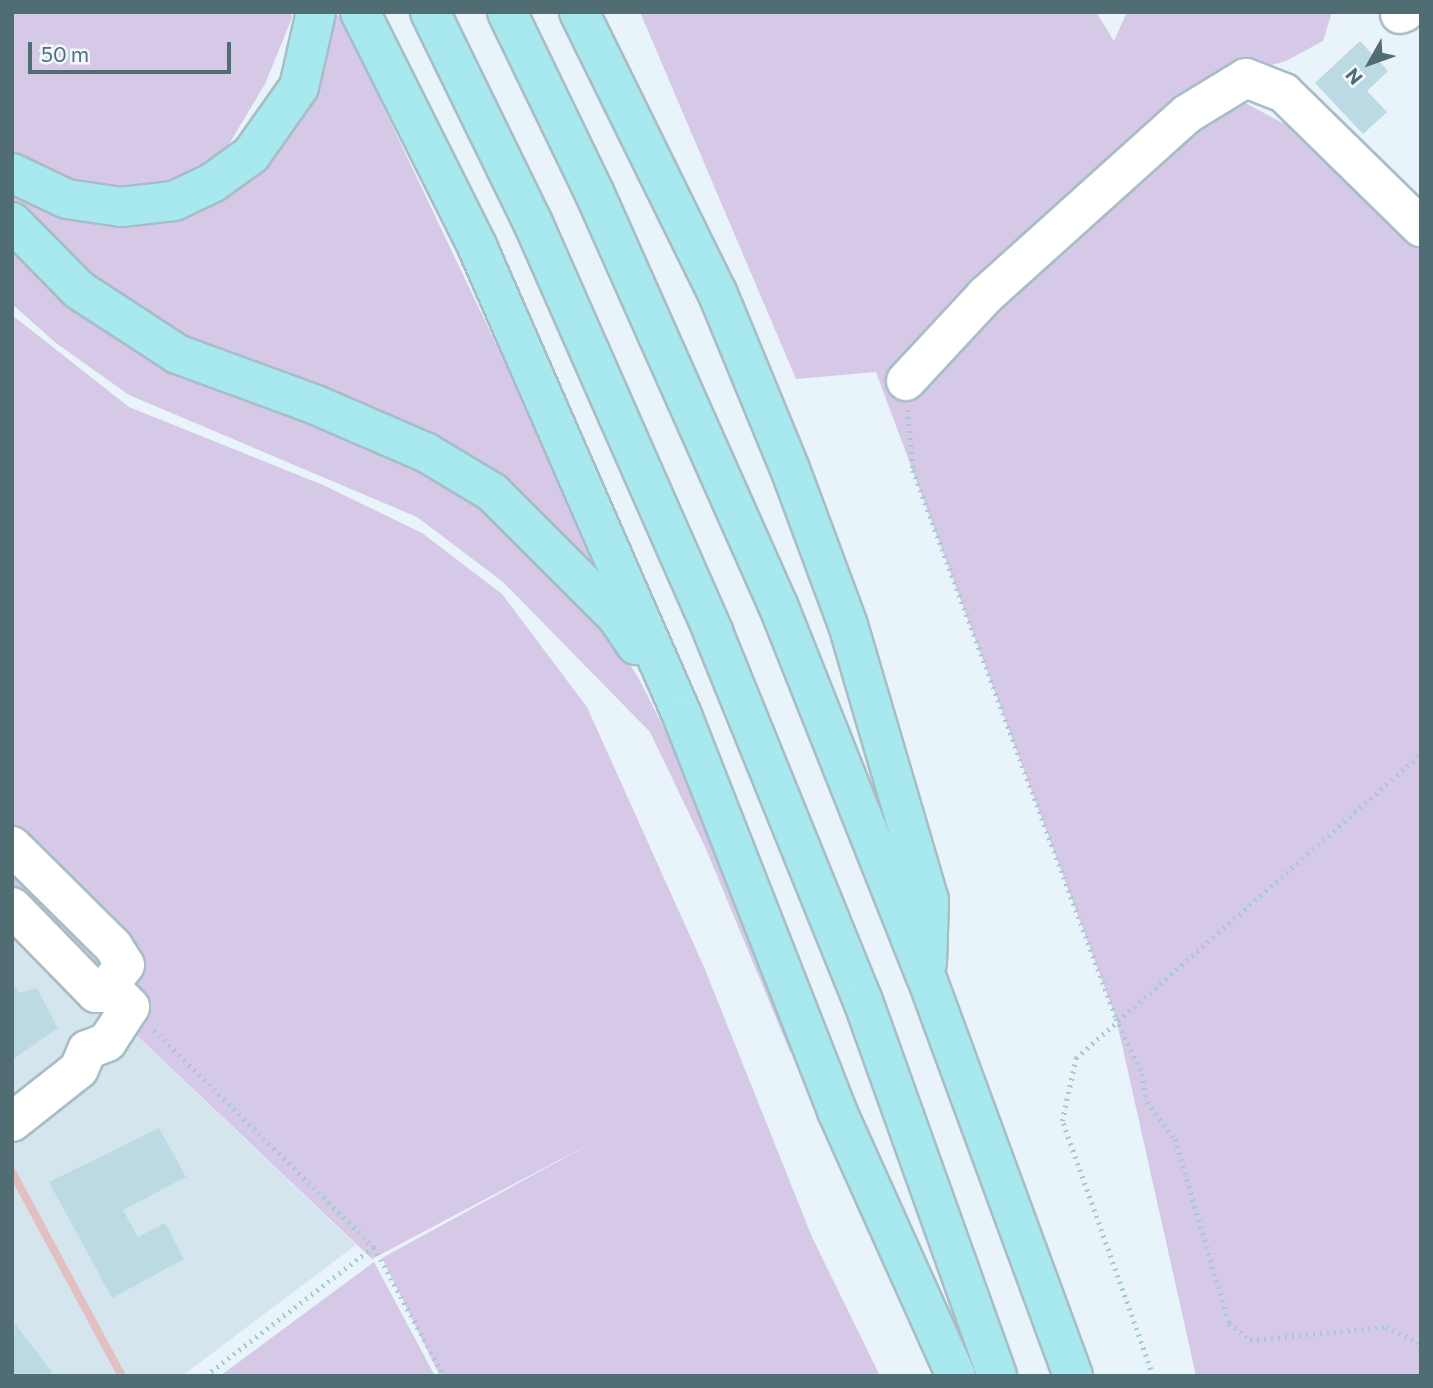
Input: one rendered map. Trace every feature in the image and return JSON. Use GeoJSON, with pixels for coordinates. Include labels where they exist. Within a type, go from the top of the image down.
{"type":"FeatureCollection","features":[{"type":"Feature","properties":{"kind":"highway"},"geometry":{"type":"LineString","coordinates":[[12,173],[67,199],[121,207],[174,201],[212,183],[251,155],[299,87],[316,12]]}},
{"type":"Feature","properties":{"kind":"highway"},"geometry":{"type":"LineString","coordinates":[[360,12],[477,246],[682,715],[837,1111],[956,1376]]}},
{"type":"Feature","properties":{"kind":"highway"},"geometry":{"type":"LineString","coordinates":[[430,12],[533,223],[713,632],[863,1001],[997,1376]]}},
{"type":"Feature","properties":{"kind":"highway"},"geometry":{"type":"LineString","coordinates":[[507,12],[594,192],[778,605],[926,976],[1073,1376]]}},
{"type":"Feature","properties":{"kind":"highway"},"geometry":{"type":"LineString","coordinates":[[579,12],[717,292],[790,469],[848,625],[929,900],[926,976]]}},
{"type":"Feature","properties":{"kind":"highway"},"geometry":{"type":"LineString","coordinates":[[600,12],[629,110]]}},
{"type":"Feature","properties":{"kind":"highway"},"geometry":{"type":"LineString","coordinates":[[12,222],[79,290],[177,354],[316,405],[427,453],[492,492],[617,617],[682,715]]}},
{"type":"Feature","properties":{"kind":"street"},"geometry":{"type":"LineString","coordinates":[[906,381],[986,295],[1168,131],[1246,78],[1284,93],[1421,227]]}},
{"type":"Feature","properties":{"kind":"street"},"geometry":{"type":"LineString","coordinates":[[12,846],[113,946],[125,965],[112,995],[107,1042],[87,1050],[79,1069],[12,1122]]}},
{"type":"Feature","properties":{"kind":"street"},"geometry":{"type":"LineString","coordinates":[[12,907],[112,995]]}},
{"type":"Feature","properties":{"kind":"path"},"geometry":{"type":"LineString","coordinates":[[906,381],[913,470],[1116,1018],[1142,1074],[1147,1102],[1175,1139],[1229,1323],[1250,1340],[1386,1327],[1418,1342],[1421,1352]]}},
{"type":"Feature","properties":{"kind":"path"},"geometry":{"type":"LineString","coordinates":[[1153,1376],[1062,1121],[1076,1058],[1116,1018],[1170,978],[1421,754]]}},
{"type":"Feature","properties":{"kind":"path"},"geometry":{"type":"LineString","coordinates":[[112,995],[374,1247],[444,1376]]}},
{"type":"Feature","properties":{"kind":"path"},"geometry":{"type":"LineString","coordinates":[[205,1376],[374,1247]]}},
{"type":"Feature","properties":{"kind":"shaded area"},"geometry":{"type":"Polygon","coordinates":[[[12,12],[291,12],[292,18],[265,84],[225,151],[164,191],[100,193],[12,158],[12,12]]]}},
{"type":"Feature","properties":{"kind":"shaded area"},"geometry":{"type":"Polygon","coordinates":[[[640,12],[1096,12],[1114,41],[1127,12],[1332,12],[1323,41],[1286,61],[1208,83],[1316,141],[1421,243],[1421,1376],[1196,1376],[1116,1018],[876,372],[796,379],[640,12]]]}},
{"type":"Feature","properties":{"kind":"shaded area"},"geometry":{"type":"Polygon","coordinates":[[[340,16],[611,586],[555,534],[152,330],[12,212],[12,196],[57,214],[114,223],[303,113],[325,71],[333,17],[340,16]]]}},
{"type":"Feature","properties":{"kind":"shaded area"},"geometry":{"type":"Polygon","coordinates":[[[12,246],[69,301],[128,345],[202,383],[367,444],[468,494],[600,617],[639,679],[669,738],[801,1049],[790,1052],[706,849],[650,732],[503,582],[417,517],[129,395],[56,343],[12,304],[12,246]]]}},
{"type":"Feature","properties":{"kind":"shaded area"},"geometry":{"type":"Polygon","coordinates":[[[12,315],[129,407],[323,485],[422,533],[502,594],[587,707],[704,967],[812,1237],[880,1376],[440,1376],[382,1258],[597,1140],[372,1259],[12,917],[12,315]]]}},
{"type":"Feature","properties":{"kind":"shaded area"},"geometry":{"type":"Polygon","coordinates":[[[12,917],[356,1245],[182,1376],[12,1376],[12,917]]]}},
{"type":"Feature","properties":{"kind":"shaded area"},"geometry":{"type":"Polygon","coordinates":[[[374,1262],[435,1376],[220,1376],[374,1262]]]}},
{"type":"Feature","properties":{"kind":"building"},"geometry":{"type":"Polygon","coordinates":[[[1360,41],[1388,71],[1367,91],[1387,112],[1363,134],[1315,83],[1360,41]]]}},
{"type":"Feature","properties":{"kind":"building"},"geometry":{"type":"Polygon","coordinates":[[[12,982],[19,993],[37,988],[58,1028],[12,1060],[12,982]]]}},
{"type":"Feature","properties":{"kind":"building"},"geometry":{"type":"Polygon","coordinates":[[[159,1128],[186,1177],[123,1210],[138,1237],[165,1223],[184,1259],[112,1298],[49,1182],[159,1128]]]}},
{"type":"Feature","properties":{"kind":"building"},"geometry":{"type":"Polygon","coordinates":[[[15,1324],[52,1372],[46,1376],[12,1376],[15,1324]]]}},
{"type":"Feature","properties":{"kind":"waterway"},"geometry":{"type":"LineString","coordinates":[[12,1172],[122,1376]]}}]}
